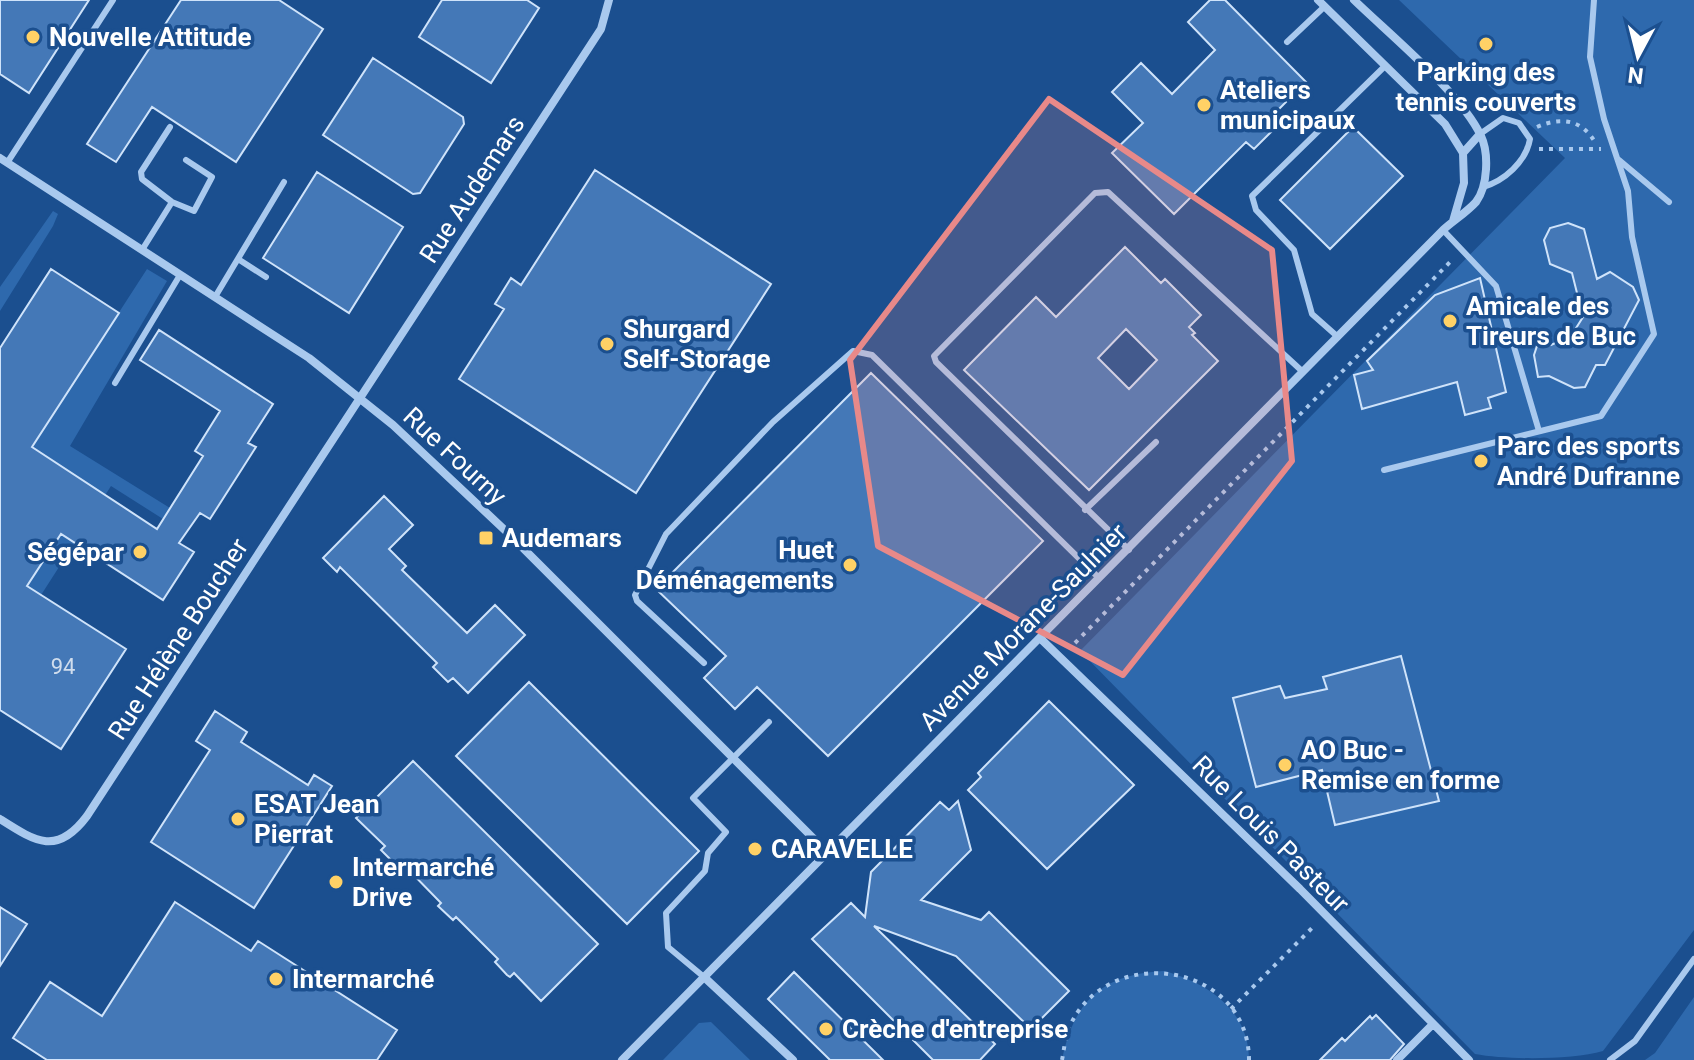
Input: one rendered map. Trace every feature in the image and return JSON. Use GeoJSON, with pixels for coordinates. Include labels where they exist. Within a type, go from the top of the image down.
{"type":"FeatureCollection","features":[{"type":"Feature","properties":{"kind":"street","name":"Rue Audemars"},"geometry":{"type":"LineString","coordinates":[[359,397],[601,29],[609,0]]}},
{"type":"Feature","properties":{"kind":"street"},"geometry":{"type":"LineString","coordinates":[[1354,0],[1457,103],[1480,134],[1484,145],[1483,187]]}},
{"type":"Feature","properties":{"kind":"street"},"geometry":{"type":"LineString","coordinates":[[1321,3],[1445,124],[1463,153],[1464,183],[1452,222]]}},
{"type":"Feature","properties":{"kind":"street"},"geometry":{"type":"LineString","coordinates":[[1463,153],[1480,134]]}},
{"type":"Feature","properties":{"kind":"street","name":"Rue Fourny"},"geometry":{"type":"LineString","coordinates":[[4,161],[309,358],[414,443],[828,853]]}},
{"type":"Feature","properties":{"kind":"street","name":"Avenue Morane-Saulnier"},"geometry":{"type":"LineString","coordinates":[[622,1060],[1042,640],[1099,578],[1443,230],[1476,201],[1483,187]]}},
{"type":"Feature","properties":{"kind":"street","name":"Rue Hélène Boucher"},"geometry":{"type":"LineString","coordinates":[[0,819],[34,838],[51,843],[64,839],[78,828],[359,397]]}},
{"type":"Feature","properties":{"kind":"street","name":"Rue Louis Pasteur"},"geometry":{"type":"LineString","coordinates":[[1042,640],[1469,1060]]}},
{"type":"Feature","properties":{"kind":"street"},"geometry":{"type":"LineString","coordinates":[[704,977],[793,1060]]}},
{"type":"Feature","properties":{"kind":"street"},"geometry":{"type":"LineString","coordinates":[[1397,1060],[1433,1024]]}},
{"type":"Feature","properties":{"kind":"lane"},"geometry":{"type":"LineString","coordinates":[[4,161],[113,0]]}},
{"type":"Feature","properties":{"kind":"lane"},"geometry":{"type":"LineString","coordinates":[[1384,470],[1601,416],[1654,334],[1632,237],[1628,191],[1590,57],[1594,0]]}},
{"type":"Feature","properties":{"kind":"lane"},"geometry":{"type":"LineString","coordinates":[[1287,42],[1321,3]]}},
{"type":"Feature","properties":{"kind":"lane"},"geometry":{"type":"LineString","coordinates":[[1338,337],[1312,314],[1294,250],[1256,210],[1252,196],[1384,67]]}},
{"type":"Feature","properties":{"kind":"lane"},"geometry":{"type":"LineString","coordinates":[[1480,134],[1503,118],[1519,123],[1527,131],[1528,148],[1501,182],[1483,187]]}},
{"type":"Feature","properties":{"kind":"lane"},"geometry":{"type":"LineString","coordinates":[[170,127],[141,172],[142,179],[172,202],[194,211],[212,177],[186,160]]}},
{"type":"Feature","properties":{"kind":"lane"},"geometry":{"type":"LineString","coordinates":[[1618,159],[1669,202]]}},
{"type":"Feature","properties":{"kind":"lane"},"geometry":{"type":"LineString","coordinates":[[215,297],[284,182]]}},
{"type":"Feature","properties":{"kind":"lane"},"geometry":{"type":"LineString","coordinates":[[1129,550],[936,362],[934,356],[1095,193],[1108,192],[1303,372]]}},
{"type":"Feature","properties":{"kind":"lane"},"geometry":{"type":"LineString","coordinates":[[142,250],[172,202]]}},
{"type":"Feature","properties":{"kind":"lane"},"geometry":{"type":"LineString","coordinates":[[1443,230],[1496,286],[1539,431]]}},
{"type":"Feature","properties":{"kind":"lane"},"geometry":{"type":"LineString","coordinates":[[238,259],[266,277]]}},
{"type":"Feature","properties":{"kind":"lane"},"geometry":{"type":"LineString","coordinates":[[115,383],[180,275]]}},
{"type":"Feature","properties":{"kind":"lane"},"geometry":{"type":"LineString","coordinates":[[704,663],[637,601],[635,595],[666,534],[773,422],[853,351],[872,355],[1099,578]]}},
{"type":"Feature","properties":{"kind":"lane"},"geometry":{"type":"LineString","coordinates":[[1085,510],[1156,442]]}},
{"type":"Feature","properties":{"kind":"lane"},"geometry":{"type":"LineString","coordinates":[[704,977],[668,947],[666,913],[705,871],[708,853],[726,832],[693,798],[769,722]]}},
{"type":"Feature","properties":{"kind":"lane"},"geometry":{"type":"LineString","coordinates":[[1610,1060],[1635,1041],[1694,959]]}},
{"type":"Feature","properties":{"kind":"path"},"geometry":{"type":"LineString","coordinates":[[1527,131],[1548,122],[1567,120],[1588,130],[1597,147],[1618,159]]}},
{"type":"Feature","properties":{"kind":"path"},"geometry":{"type":"LineString","coordinates":[[1528,148],[1552,151],[1597,147]]}},
{"type":"Feature","properties":{"kind":"path"},"geometry":{"type":"LineString","coordinates":[[1075,643],[1462,249]]}},
{"type":"Feature","properties":{"kind":"path"},"geometry":{"type":"LineString","coordinates":[[1231,1009],[1325,915]]}},
{"type":"Feature","properties":{"kind":"path"},"geometry":{"type":"LineString","coordinates":[[1062,1060],[1068,1030],[1086,1001],[1109,983],[1136,973],[1164,971],[1194,979],[1222,998],[1245,1035],[1249,1060]]}},
{"type":"Feature","properties":{"kind":"highlighted area"},"geometry":{"type":"Polygon","coordinates":[[[1049,99],[1272,250],[1292,461],[1123,675],[878,546],[850,360],[1049,99]]]}},
{"type":"Feature","properties":{"kind":"shaded area","name":"Parc des sports André Dufranne"},"geometry":{"type":"Polygon","coordinates":[[[1399,0],[1694,0],[1694,930],[1603,1051],[1590,1054],[1539,1058],[1475,1054],[1080,651],[1565,158],[1399,0]]]}},
{"type":"Feature","properties":{"kind":"shaded area"},"geometry":{"type":"Polygon","coordinates":[[[53,211],[58,214],[53,226],[0,311],[0,287],[53,211]]]}},
{"type":"Feature","properties":{"kind":"shaded area"},"geometry":{"type":"Polygon","coordinates":[[[147,269],[167,281],[70,446],[170,508],[163,519],[111,486],[0,659],[0,628],[92,486],[0,426],[50,419],[147,269]]]}},
{"type":"Feature","properties":{"kind":"shaded area"},"geometry":{"type":"Polygon","coordinates":[[[1164,971],[1196,983],[1223,1001],[1242,1027],[1249,1060],[1062,1060],[1074,1021],[1095,994],[1124,978],[1164,971]]]}},
{"type":"Feature","properties":{"kind":"shaded area"},"geometry":{"type":"Polygon","coordinates":[[[1694,997],[1694,1060],[1645,1060],[1655,1053],[1694,997]]]}},
{"type":"Feature","properties":{"kind":"shaded area"},"geometry":{"type":"Polygon","coordinates":[[[711,1022],[750,1060],[663,1060],[699,1023],[711,1022]]]}},
{"type":"Feature","properties":{"kind":"building","name":"Nouvelle Attitude"},"geometry":{"type":"Polygon","coordinates":[[[0,0],[89,0],[29,93],[0,74],[0,0]]]}},
{"type":"Feature","properties":{"kind":"building"},"geometry":{"type":"Polygon","coordinates":[[[181,0],[279,0],[323,29],[236,162],[152,107],[116,162],[87,144],[181,0]]]}},
{"type":"Feature","properties":{"kind":"building"},"geometry":{"type":"Polygon","coordinates":[[[442,0],[527,0],[539,8],[491,83],[419,37],[442,0]]]}},
{"type":"Feature","properties":{"kind":"building","name":"Ateliers municipaux"},"geometry":{"type":"Polygon","coordinates":[[[1210,0],[1225,0],[1306,82],[1271,117],[1279,124],[1254,149],[1246,142],[1174,214],[1112,153],[1143,123],[1112,92],[1141,63],[1172,94],[1215,50],[1188,22],[1210,0]]]}},
{"type":"Feature","properties":{"kind":"building"},"geometry":{"type":"Polygon","coordinates":[[[373,58],[463,117],[464,124],[420,193],[413,194],[323,135],[373,58]]]}},
{"type":"Feature","properties":{"kind":"building"},"geometry":{"type":"Polygon","coordinates":[[[1353,127],[1403,176],[1330,249],[1280,200],[1353,127]]]}},
{"type":"Feature","properties":{"kind":"building","name":"Shurgard Self-Storage"},"geometry":{"type":"Polygon","coordinates":[[[595,170],[771,284],[636,493],[459,379],[504,309],[495,304],[511,278],[521,285],[595,170]]]}},
{"type":"Feature","properties":{"kind":"building"},"geometry":{"type":"Polygon","coordinates":[[[317,172],[403,227],[349,313],[263,258],[317,172]]]}},
{"type":"Feature","properties":{"kind":"building"},"geometry":{"type":"Polygon","coordinates":[[[1568,223],[1584,229],[1597,279],[1610,272],[1633,287],[1639,300],[1605,365],[1596,365],[1585,387],[1574,388],[1549,376],[1538,377],[1534,355],[1537,346],[1551,345],[1571,336],[1583,317],[1572,273],[1550,264],[1544,240],[1550,228],[1568,223]]]}},
{"type":"Feature","properties":{"kind":"building"},"geometry":{"type":"Polygon","coordinates":[[[1125,247],[1161,283],[1165,279],[1201,315],[1189,327],[1195,333],[1192,335],[1218,361],[1089,490],[964,370],[1036,297],[1056,317],[1125,247]],[[1126,329],[1098,358],[1129,389],[1157,360],[1126,329]]]}},
{"type":"Feature","properties":{"kind":"building"},"geometry":{"type":"Polygon","coordinates":[[[51,269],[119,313],[32,447],[157,529],[203,456],[195,451],[220,411],[140,360],[159,330],[273,404],[248,443],[256,447],[210,519],[200,513],[179,543],[194,552],[163,600],[61,534],[27,586],[126,649],[61,749],[0,710],[0,348],[51,269]]]}},
{"type":"Feature","properties":{"kind":"building","name":"Amicale des Tireurs de Buc"},"geometry":{"type":"Polygon","coordinates":[[[1480,278],[1506,392],[1488,398],[1491,408],[1465,415],[1457,382],[1362,409],[1354,375],[1373,370],[1367,361],[1435,295],[1480,278]]]}},
{"type":"Feature","properties":{"kind":"building","name":"Huet Déménagements"},"geometry":{"type":"Polygon","coordinates":[[[871,373],[1043,541],[828,756],[757,687],[735,709],[704,678],[726,656],[656,589],[871,373]]]}},
{"type":"Feature","properties":{"kind":"building"},"geometry":{"type":"Polygon","coordinates":[[[384,496],[413,525],[389,549],[406,566],[402,570],[467,633],[495,605],[525,635],[468,693],[453,678],[448,682],[433,667],[437,663],[340,567],[337,572],[323,558],[384,496]]]}},
{"type":"Feature","properties":{"kind":"building"},"geometry":{"type":"Polygon","coordinates":[[[1401,656],[1439,801],[1335,825],[1322,770],[1256,787],[1233,698],[1280,686],[1285,698],[1327,689],[1323,677],[1401,656]]]}},
{"type":"Feature","properties":{"kind":"building"},"geometry":{"type":"Polygon","coordinates":[[[529,682],[699,851],[627,924],[456,756],[529,682]]]}},
{"type":"Feature","properties":{"kind":"building"},"geometry":{"type":"Polygon","coordinates":[[[1049,701],[1134,785],[1047,869],[968,790],[981,777],[978,773],[1049,701]]]}},
{"type":"Feature","properties":{"kind":"building","name":"ESAT Jean Pierrat"},"geometry":{"type":"Polygon","coordinates":[[[215,711],[247,732],[241,742],[308,785],[314,775],[332,786],[254,908],[151,842],[210,750],[196,741],[215,711]]]}},
{"type":"Feature","properties":{"kind":"building"},"geometry":{"type":"Polygon","coordinates":[[[413,761],[598,944],[541,1001],[514,973],[510,977],[507,975],[495,962],[498,959],[456,917],[453,920],[438,906],[441,903],[400,861],[396,865],[381,850],[385,846],[356,818],[413,761]]]}},
{"type":"Feature","properties":{"kind":"building"},"geometry":{"type":"Polygon","coordinates":[[[958,801],[971,850],[921,900],[981,920],[989,912],[1069,991],[1031,1029],[956,956],[874,926],[995,1044],[980,1060],[933,1060],[812,939],[851,903],[865,917],[871,872],[940,802],[949,810],[958,801]]]}},
{"type":"Feature","properties":{"kind":"building"},"geometry":{"type":"Polygon","coordinates":[[[175,902],[251,951],[258,941],[397,1030],[377,1060],[47,1060],[13,1038],[50,982],[102,1016],[175,902]]]}},
{"type":"Feature","properties":{"kind":"building"},"geometry":{"type":"Polygon","coordinates":[[[0,907],[27,924],[0,966],[0,907]]]}},
{"type":"Feature","properties":{"kind":"building","name":"Crèche d'entreprise"},"geometry":{"type":"Polygon","coordinates":[[[794,972],[883,1060],[830,1060],[768,999],[794,972]]]}},
{"type":"Feature","properties":{"kind":"building"},"geometry":{"type":"Polygon","coordinates":[[[1376,1015],[1404,1044],[1390,1060],[1320,1060],[1342,1038],[1345,1041],[1370,1016],[1372,1019],[1376,1015]]]}},
{"type":"Feature","properties":{"kind":"place","name":"Nouvelle Attitude"},"geometry":{"type":"Point","coordinates":[33,37]}},
{"type":"Feature","properties":{"kind":"place","name":"Parking des tennis couverts"},"geometry":{"type":"Point","coordinates":[1486,44]}},
{"type":"Feature","properties":{"kind":"place","name":"Ateliers municipaux"},"geometry":{"type":"Point","coordinates":[1204,105]}},
{"type":"Feature","properties":{"kind":"place","name":"Amicale des Tireurs de Buc"},"geometry":{"type":"Point","coordinates":[1450,321]}},
{"type":"Feature","properties":{"kind":"place","name":"Shurgard Self-Storage"},"geometry":{"type":"Point","coordinates":[607,344]}},
{"type":"Feature","properties":{"kind":"place","name":"Parc des sports André Dufranne"},"geometry":{"type":"Point","coordinates":[1481,461]}},
{"type":"Feature","properties":{"kind":"place","name":"Audemars"},"geometry":{"type":"Point","coordinates":[486,538]}},
{"type":"Feature","properties":{"kind":"place","name":"Ségépar"},"geometry":{"type":"Point","coordinates":[140,552]}},
{"type":"Feature","properties":{"kind":"place","name":"Huet Déménagements"},"geometry":{"type":"Point","coordinates":[850,565]}},
{"type":"Feature","properties":{"kind":"place","name":"AO Buc - Remise en forme"},"geometry":{"type":"Point","coordinates":[1285,765]}},
{"type":"Feature","properties":{"kind":"place","name":"ESAT Jean Pierrat"},"geometry":{"type":"Point","coordinates":[238,819]}},
{"type":"Feature","properties":{"kind":"place","name":"CARAVELLE"},"geometry":{"type":"Point","coordinates":[755,849]}},
{"type":"Feature","properties":{"kind":"place","name":"Intermarché Drive"},"geometry":{"type":"Point","coordinates":[336,882]}},
{"type":"Feature","properties":{"kind":"place","name":"Intermarché"},"geometry":{"type":"Point","coordinates":[276,979]}},
{"type":"Feature","properties":{"kind":"place","name":"Crèche d'entreprise"},"geometry":{"type":"Point","coordinates":[826,1029]}}]}
